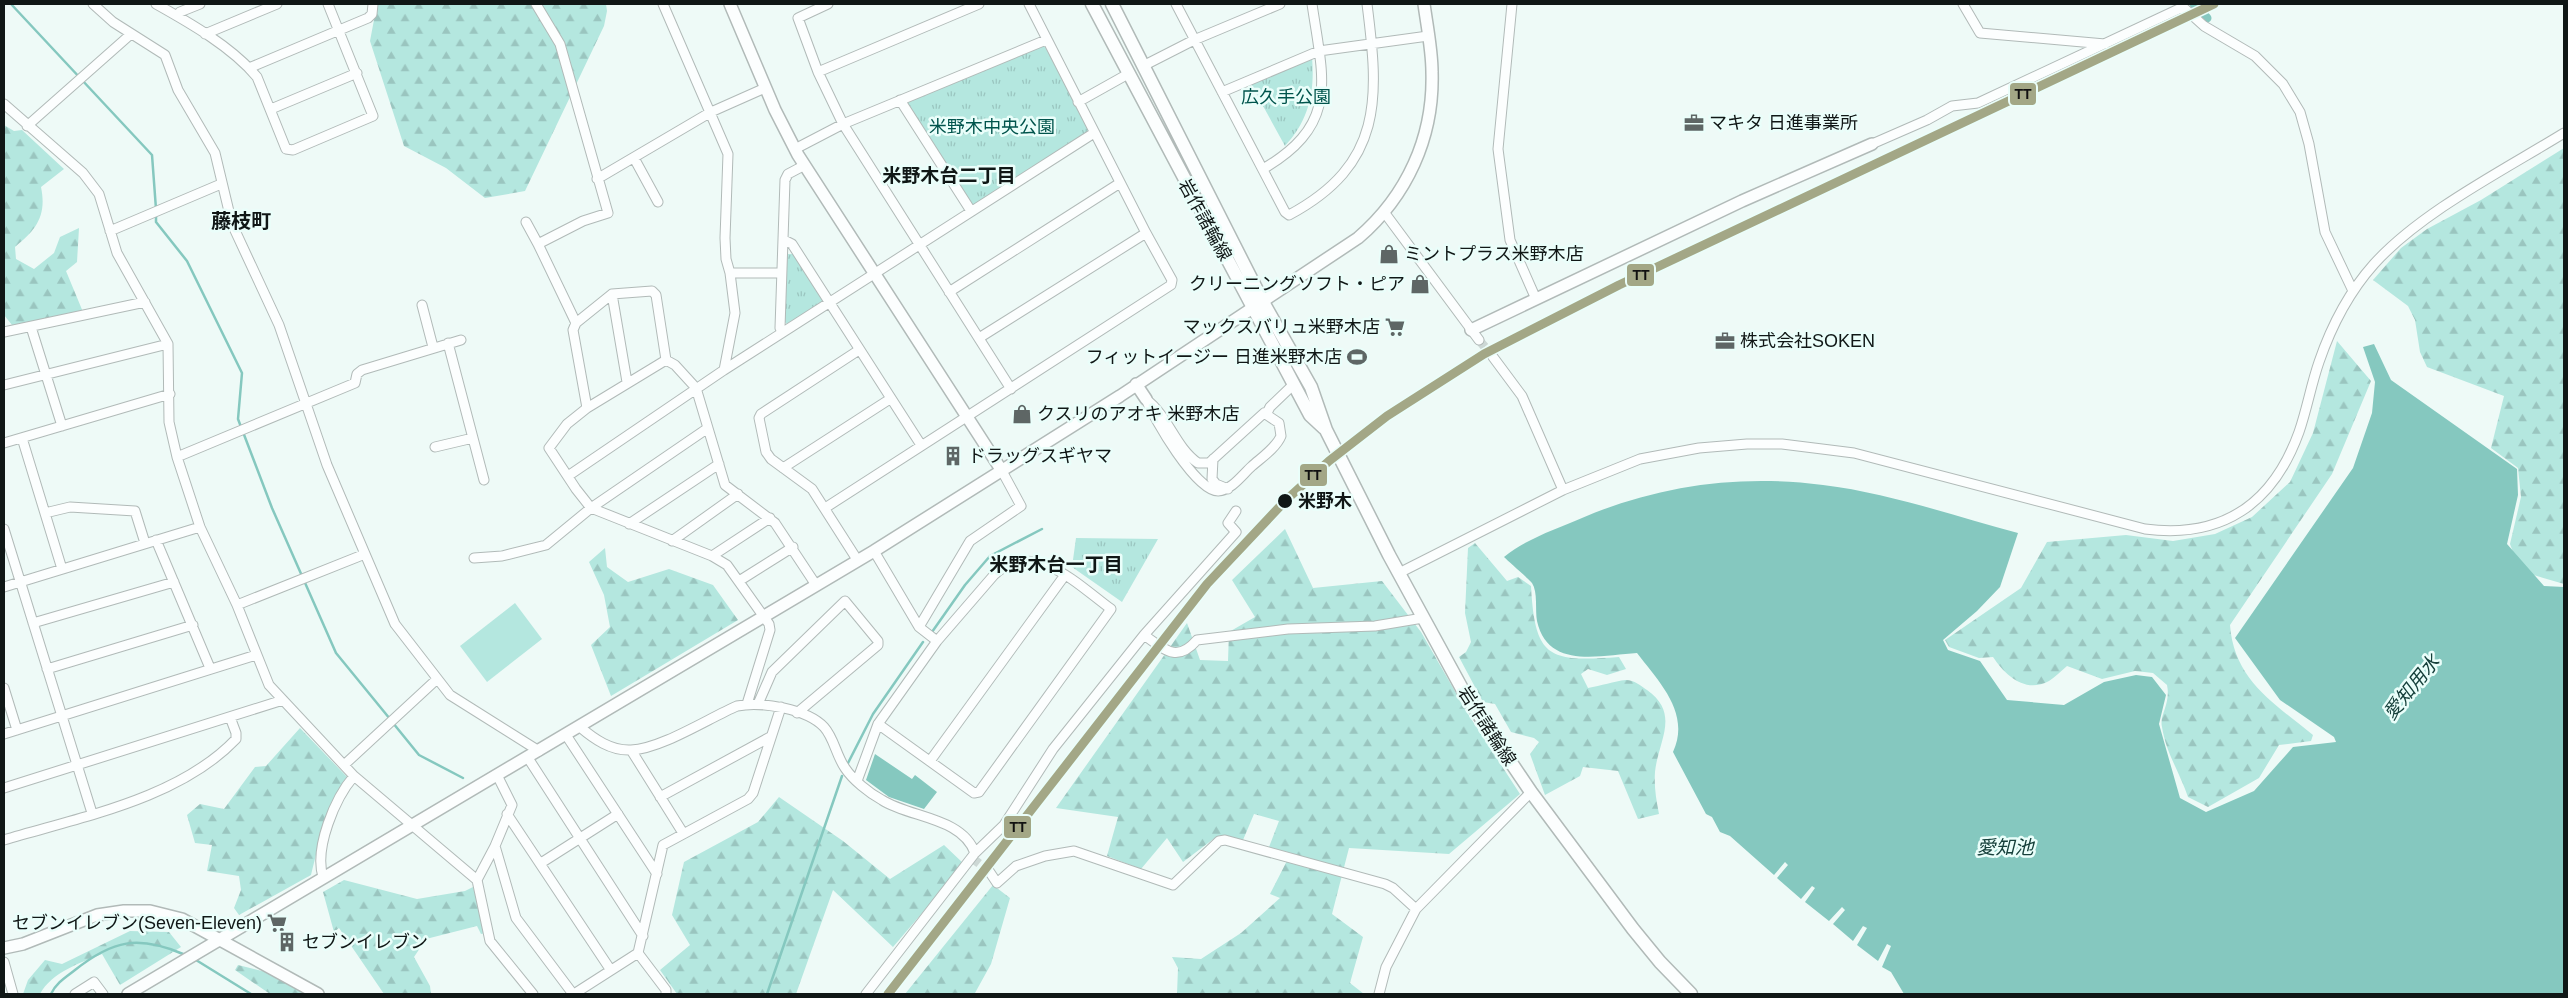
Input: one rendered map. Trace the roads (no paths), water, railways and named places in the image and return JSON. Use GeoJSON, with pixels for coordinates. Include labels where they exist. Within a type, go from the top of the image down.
{"type":"FeatureCollection","features":[{"type":"Feature","properties":{"kind":"main road","name":"岩作諸輪線"},"geometry":{"type":"LineString","coordinates":[[1092,4],[1128,74],[1258,305],[1311,387],[1326,430],[1399,573],[1470,703],[1531,792],[1633,929],[1660,962],[1691,994]]}},
{"type":"Feature","properties":{"kind":"main road","name":"岩作諸輪線"},"geometry":{"type":"LineString","coordinates":[[1112,4],[1258,305],[1294,384],[1310,415],[1326,430]]}},
{"type":"Feature","properties":{"kind":"street"},"geometry":{"type":"LineString","coordinates":[[93,4],[103,15],[160,51],[168,60],[178,90],[215,153],[232,224],[279,325],[327,465],[395,624],[436,680],[450,695],[539,751]]}},
{"type":"Feature","properties":{"kind":"street"},"geometry":{"type":"LineString","coordinates":[[156,4],[205,34],[249,68],[257,77],[288,150],[371,118],[373,113],[328,4]]}},
{"type":"Feature","properties":{"kind":"street"},"geometry":{"type":"LineString","coordinates":[[177,16],[180,12],[200,4]]}},
{"type":"Feature","properties":{"kind":"street"},"geometry":{"type":"LineString","coordinates":[[205,34],[277,4]]}},
{"type":"Feature","properties":{"kind":"street"},"geometry":{"type":"LineString","coordinates":[[249,68],[368,18],[372,14],[373,4]]}},
{"type":"Feature","properties":{"kind":"street"},"geometry":{"type":"LineString","coordinates":[[536,4],[560,44],[597,179],[608,212],[583,221],[538,244]]}},
{"type":"Feature","properties":{"kind":"street"},"geometry":{"type":"LineString","coordinates":[[730,4],[765,88],[804,165],[967,416],[1002,471],[1021,506],[970,541],[919,627]]}},
{"type":"Feature","properties":{"kind":"street"},"geometry":{"type":"LineString","coordinates":[[828,4],[798,18],[818,72],[843,124],[921,244],[1011,390]]}},
{"type":"Feature","properties":{"kind":"street"},"geometry":{"type":"LineString","coordinates":[[818,72],[979,4]]}},
{"type":"Feature","properties":{"kind":"street"},"geometry":{"type":"LineString","coordinates":[[825,508],[1170,287],[1172,280],[1094,133],[1029,4]]}},
{"type":"Feature","properties":{"kind":"street"},"geometry":{"type":"LineString","coordinates":[[1176,4],[1285,212],[1289,215],[1311,202],[1340,177],[1364,137],[1372,113],[1375,85],[1367,4]]}},
{"type":"Feature","properties":{"kind":"street"},"geometry":{"type":"LineString","coordinates":[[1143,66],[1194,40],[1280,4]]}},
{"type":"Feature","properties":{"kind":"street"},"geometry":{"type":"LineString","coordinates":[[1263,169],[1297,145],[1312,124],[1321,99],[1323,85],[1312,4]]}},
{"type":"Feature","properties":{"kind":"street"},"geometry":{"type":"LineString","coordinates":[[128,994],[497,774],[528,758],[816,585],[858,562],[1002,471],[1349,244],[1384,212],[1410,172],[1426,133],[1432,82],[1424,4]]}},
{"type":"Feature","properties":{"kind":"street"},"geometry":{"type":"LineString","coordinates":[[1512,4],[1498,149],[1510,240],[1536,300]]}},
{"type":"Feature","properties":{"kind":"street"},"geometry":{"type":"LineString","coordinates":[[1964,4],[1980,32],[2105,44]]}},
{"type":"Feature","properties":{"kind":"street"},"geometry":{"type":"LineString","coordinates":[[668,5],[689,66],[728,154],[726,259],[736,313],[724,370]]}},
{"type":"Feature","properties":{"kind":"street"},"geometry":{"type":"LineString","coordinates":[[1471,330],[1742,201],[1927,120],[1952,106],[1978,103],[2183,6],[2204,26],[2255,56],[2283,84],[2300,112],[2310,144],[2325,232],[2353,291]]}},
{"type":"Feature","properties":{"kind":"street"},"geometry":{"type":"LineString","coordinates":[[26,126],[131,34]]}},
{"type":"Feature","properties":{"kind":"street"},"geometry":{"type":"LineString","coordinates":[[1222,92],[1319,51],[1428,36]]}},
{"type":"Feature","properties":{"kind":"street"},"geometry":{"type":"LineString","coordinates":[[795,149],[843,124],[1046,40]]}},
{"type":"Feature","properties":{"kind":"street"},"geometry":{"type":"LineString","coordinates":[[271,109],[357,73]]}},
{"type":"Feature","properties":{"kind":"street"},"geometry":{"type":"LineString","coordinates":[[1078,102],[1128,74]]}},
{"type":"Feature","properties":{"kind":"street"},"geometry":{"type":"LineString","coordinates":[[597,179],[711,112],[765,88]]}},
{"type":"Feature","properties":{"kind":"street"},"geometry":{"type":"LineString","coordinates":[[900,100],[971,211]]}},
{"type":"Feature","properties":{"kind":"street"},"geometry":{"type":"LineString","coordinates":[[4,104],[26,126],[83,173],[99,194],[117,253],[168,344],[169,422],[177,457],[200,527],[236,605],[269,685],[354,776],[477,880],[490,940],[533,994]]}},
{"type":"Feature","properties":{"kind":"street"},"geometry":{"type":"LineString","coordinates":[[568,476],[696,388],[1094,133]]}},
{"type":"Feature","properties":{"kind":"street"},"geometry":{"type":"LineString","coordinates":[[1399,573],[1563,490],[1640,459],[1699,448],[1782,444],[1854,453],[2145,529],[2179,532],[2224,522],[2249,507],[2268,489],[2282,470],[2299,432],[2319,363],[2329,337],[2353,291],[2374,264],[2415,227],[2564,133]]}},
{"type":"Feature","properties":{"kind":"street"},"geometry":{"type":"LineString","coordinates":[[634,158],[658,202]]}},
{"type":"Feature","properties":{"kind":"street"},"geometry":{"type":"LineString","coordinates":[[782,332],[780,328],[781,273],[784,240],[785,178],[804,165]]}},
{"type":"Feature","properties":{"kind":"street"},"geometry":{"type":"LineString","coordinates":[[949,292],[1120,183]]}},
{"type":"Feature","properties":{"kind":"street"},"geometry":{"type":"LineString","coordinates":[[110,231],[221,184]]}},
{"type":"Feature","properties":{"kind":"street"},"geometry":{"type":"LineString","coordinates":[[1384,212],[1480,340]]}},
{"type":"Feature","properties":{"kind":"street"},"geometry":{"type":"LineString","coordinates":[[526,222],[576,323]]}},
{"type":"Feature","properties":{"kind":"street"},"geometry":{"type":"LineString","coordinates":[[979,338],[1146,233]]}},
{"type":"Feature","properties":{"kind":"street"},"geometry":{"type":"LineString","coordinates":[[784,240],[792,244],[921,446]]}},
{"type":"Feature","properties":{"kind":"street"},"geometry":{"type":"LineString","coordinates":[[730,273],[781,273]]}},
{"type":"Feature","properties":{"kind":"street"},"geometry":{"type":"LineString","coordinates":[[587,408],[573,330],[576,323],[612,294],[654,293],[666,360]]}},
{"type":"Feature","properties":{"kind":"street"},"geometry":{"type":"LineString","coordinates":[[612,294],[626,382]]}},
{"type":"Feature","properties":{"kind":"street"},"geometry":{"type":"LineString","coordinates":[[4,332],[145,302]]}},
{"type":"Feature","properties":{"kind":"street"},"geometry":{"type":"LineString","coordinates":[[422,305],[433,348]]}},
{"type":"Feature","properties":{"kind":"street"},"geometry":{"type":"LineString","coordinates":[[31,327],[62,426]]}},
{"type":"Feature","properties":{"kind":"street"},"geometry":{"type":"LineString","coordinates":[[177,457],[355,383],[357,374],[362,370],[461,340]]}},
{"type":"Feature","properties":{"kind":"street"},"geometry":{"type":"LineString","coordinates":[[4,385],[168,344]]}},
{"type":"Feature","properties":{"kind":"street"},"geometry":{"type":"LineString","coordinates":[[448,344],[484,480]]}},
{"type":"Feature","properties":{"kind":"street"},"geometry":{"type":"LineString","coordinates":[[858,562],[812,489],[766,452],[759,422],[761,414],[859,350]]}},
{"type":"Feature","properties":{"kind":"street"},"geometry":{"type":"LineString","coordinates":[[1493,356],[1522,396],[1563,490]]}},
{"type":"Feature","properties":{"kind":"street"},"geometry":{"type":"LineString","coordinates":[[666,360],[626,382],[587,408],[567,424],[550,445],[550,448],[592,508],[712,556],[727,565],[764,616],[770,630],[747,704]]}},
{"type":"Feature","properties":{"kind":"street"},"geometry":{"type":"LineString","coordinates":[[666,360],[676,365],[696,388],[725,485],[770,518],[793,548],[816,585]]}},
{"type":"Feature","properties":{"kind":"street"},"geometry":{"type":"LineString","coordinates":[[1136,384],[1182,462],[1206,486],[1216,491],[1228,489],[1280,440],[1282,428],[1267,413]]}},
{"type":"Feature","properties":{"kind":"street"},"geometry":{"type":"LineString","coordinates":[[1146,400],[1161,414],[1192,459],[1203,464],[1213,459],[1257,416],[1267,413],[1270,407],[1294,384]]}},
{"type":"Feature","properties":{"kind":"street"},"geometry":{"type":"LineString","coordinates":[[4,443],[170,394]]}},
{"type":"Feature","properties":{"kind":"street"},"geometry":{"type":"LineString","coordinates":[[784,468],[890,399]]}},
{"type":"Feature","properties":{"kind":"street"},"geometry":{"type":"LineString","coordinates":[[474,558],[502,556],[546,546],[592,508],[708,428]]}},
{"type":"Feature","properties":{"kind":"street"},"geometry":{"type":"LineString","coordinates":[[22,438],[62,569]]}},
{"type":"Feature","properties":{"kind":"street"},"geometry":{"type":"LineString","coordinates":[[435,447],[473,438]]}},
{"type":"Feature","properties":{"kind":"street"},"geometry":{"type":"LineString","coordinates":[[1213,459],[1212,479],[1216,484],[1228,489]]}},
{"type":"Feature","properties":{"kind":"street"},"geometry":{"type":"LineString","coordinates":[[629,524],[719,464]]}},
{"type":"Feature","properties":{"kind":"street"},"geometry":{"type":"LineString","coordinates":[[672,541],[738,494]]}},
{"type":"Feature","properties":{"kind":"street"},"geometry":{"type":"LineString","coordinates":[[45,513],[70,507],[135,512],[145,544]]}},
{"type":"Feature","properties":{"kind":"street"},"geometry":{"type":"LineString","coordinates":[[866,994],[975,853],[1004,825],[1054,749],[1144,635],[1236,532],[1228,523],[1236,511]]}},
{"type":"Feature","properties":{"kind":"street"},"geometry":{"type":"LineString","coordinates":[[712,556],[770,518]]}},
{"type":"Feature","properties":{"kind":"street"},"geometry":{"type":"LineString","coordinates":[[4,587],[200,527]]}},
{"type":"Feature","properties":{"kind":"street"},"geometry":{"type":"LineString","coordinates":[[4,529],[92,813]]}},
{"type":"Feature","properties":{"kind":"street"},"geometry":{"type":"LineString","coordinates":[[156,540],[210,668]]}},
{"type":"Feature","properties":{"kind":"street"},"geometry":{"type":"LineString","coordinates":[[738,581],[793,548]]}},
{"type":"Feature","properties":{"kind":"street"},"geometry":{"type":"LineString","coordinates":[[874,552],[919,627],[938,641]]}},
{"type":"Feature","properties":{"kind":"street"},"geometry":{"type":"LineString","coordinates":[[236,605],[365,554]]}},
{"type":"Feature","properties":{"kind":"street"},"geometry":{"type":"LineString","coordinates":[[857,781],[878,724],[938,641],[994,575],[1004,567],[1018,562],[1034,561],[1047,564],[1111,609],[979,792],[974,793],[878,724]]}},
{"type":"Feature","properties":{"kind":"street"},"geometry":{"type":"LineString","coordinates":[[930,761],[1065,575]]}},
{"type":"Feature","properties":{"kind":"street"},"geometry":{"type":"LineString","coordinates":[[33,623],[174,582]]}},
{"type":"Feature","properties":{"kind":"street"},"geometry":{"type":"LineString","coordinates":[[758,704],[772,672],[845,601],[878,642],[878,646],[797,713]]}},
{"type":"Feature","properties":{"kind":"street"},"geometry":{"type":"LineString","coordinates":[[1144,635],[1167,652],[1179,653],[1188,651],[1197,640],[1288,629],[1375,626],[1423,618]]}},
{"type":"Feature","properties":{"kind":"street"},"geometry":{"type":"LineString","coordinates":[[47,669],[192,625]]}},
{"type":"Feature","properties":{"kind":"street"},"geometry":{"type":"LineString","coordinates":[[4,734],[256,654]]}},
{"type":"Feature","properties":{"kind":"street"},"geometry":{"type":"LineString","coordinates":[[344,765],[436,680]]}},
{"type":"Feature","properties":{"kind":"street"},"geometry":{"type":"LineString","coordinates":[[4,688],[16,730]]}},
{"type":"Feature","properties":{"kind":"street"},"geometry":{"type":"LineString","coordinates":[[4,788],[283,700]]}},
{"type":"Feature","properties":{"kind":"street"},"geometry":{"type":"LineString","coordinates":[[580,727],[606,746],[631,750],[654,744],[747,704],[781,707],[817,721],[825,728],[845,768],[857,781],[882,801],[922,816],[966,837],[975,853]]}},
{"type":"Feature","properties":{"kind":"street"},"geometry":{"type":"LineString","coordinates":[[495,846],[516,918],[573,994],[638,952],[664,845],[683,832],[748,798],[753,793],[781,707]]}},
{"type":"Feature","properties":{"kind":"street"},"geometry":{"type":"LineString","coordinates":[[4,840],[146,796],[176,782],[202,767],[236,739],[236,733],[230,717]]}},
{"type":"Feature","properties":{"kind":"street"},"geometry":{"type":"LineString","coordinates":[[566,735],[657,874]]}},
{"type":"Feature","properties":{"kind":"street"},"geometry":{"type":"LineString","coordinates":[[660,797],[770,737]]}},
{"type":"Feature","properties":{"kind":"street"},"geometry":{"type":"LineString","coordinates":[[631,750],[683,832]]}},
{"type":"Feature","properties":{"kind":"street"},"geometry":{"type":"LineString","coordinates":[[528,758],[643,936]]}},
{"type":"Feature","properties":{"kind":"street"},"geometry":{"type":"LineString","coordinates":[[477,880],[495,846],[508,814],[511,801],[497,774]]}},
{"type":"Feature","properties":{"kind":"street"},"geometry":{"type":"LineString","coordinates":[[323,877],[320,868],[331,817],[343,789],[354,776]]}},
{"type":"Feature","properties":{"kind":"street"},"geometry":{"type":"LineString","coordinates":[[1379,994],[1386,967],[1416,909],[1531,792]]}},
{"type":"Feature","properties":{"kind":"street"},"geometry":{"type":"LineString","coordinates":[[508,814],[610,969]]}},
{"type":"Feature","properties":{"kind":"street"},"geometry":{"type":"LineString","coordinates":[[541,863],[618,814]]}},
{"type":"Feature","properties":{"kind":"street"},"geometry":{"type":"LineString","coordinates":[[989,871],[997,883],[1016,866],[1045,856],[1074,851],[1173,885],[1219,841],[1225,840],[1385,884],[1416,909]]}},
{"type":"Feature","properties":{"kind":"street"},"geometry":{"type":"LineString","coordinates":[[4,948],[24,944],[97,915],[124,911],[164,914],[182,919],[318,994]]}},
{"type":"Feature","properties":{"kind":"street"},"geometry":{"type":"LineString","coordinates":[[638,952],[666,990],[666,994]]}},
{"type":"Feature","properties":{"kind":"street"},"geometry":{"type":"LineString","coordinates":[[4,962],[13,994]]}},
{"type":"Feature","properties":{"kind":"street"},"geometry":{"type":"LineString","coordinates":[[75,994],[94,982],[103,994]]}},
{"type":"Feature","properties":{"kind":"water","name":"愛知池"},"geometry":{"type":"Polygon","coordinates":[[[2374,344],[2391,380],[2517,469],[2518,495],[2507,544],[2544,586],[2564,587],[2564,994],[1904,994],[1891,972],[1882,967],[1891,946],[1887,944],[1878,961],[1857,945],[1867,928],[1863,926],[1853,941],[1833,924],[1845,910],[1842,907],[1829,921],[1805,902],[1815,888],[1812,886],[1801,899],[1777,878],[1788,865],[1785,862],[1774,875],[1730,836],[1720,832],[1712,817],[1706,814],[1673,752],[1678,738],[1678,724],[1670,699],[1637,653],[1592,657],[1577,656],[1564,653],[1552,647],[1543,637],[1537,621],[1536,596],[1532,583],[1504,557],[1542,535],[1640,497],[1700,485],[1731,482],[1792,482],[1872,493],[2018,533],[2000,587],[1977,611],[1943,640],[1948,650],[1980,661],[2007,700],[2064,705],[2104,682],[2136,675],[2152,677],[2166,695],[2159,724],[2180,798],[2206,812],[2254,791],[2293,747],[2336,742],[2334,737],[2280,700],[2235,638],[2353,468],[2372,413],[2375,382],[2363,347],[2374,344]]]}},
{"type":"Feature","properties":{"kind":"water"},"geometry":{"type":"Polygon","coordinates":[[[875,754],[912,779],[915,775],[937,792],[924,809],[889,797],[866,780],[875,754]]]}},
{"type":"Feature","properties":{"kind":"waterway"},"geometry":{"type":"LineString","coordinates":[[11,4],[152,155],[156,209]]}},
{"type":"Feature","properties":{"kind":"waterway","name":"愛知用水"},"geometry":{"type":"LineString","coordinates":[[2194,4],[2207,18]]}},
{"type":"Feature","properties":{"kind":"waterway"},"geometry":{"type":"LineString","coordinates":[[156,214],[156,222],[187,261],[242,373],[238,419],[241,427]]}},
{"type":"Feature","properties":{"kind":"waterway"},"geometry":{"type":"LineString","coordinates":[[243,432],[272,508],[336,653],[390,719]]}},
{"type":"Feature","properties":{"kind":"waterway"},"geometry":{"type":"LineString","coordinates":[[932,632],[965,585],[990,556],[1042,529]]}},
{"type":"Feature","properties":{"kind":"waterway"},"geometry":{"type":"LineString","coordinates":[[847,765],[873,714],[923,642]]}},
{"type":"Feature","properties":{"kind":"waterway"},"geometry":{"type":"LineString","coordinates":[[393,723],[419,755],[463,778]]}},
{"type":"Feature","properties":{"kind":"waterway"},"geometry":{"type":"LineString","coordinates":[[767,994],[842,776]]}},
{"type":"Feature","properties":{"kind":"waterway"},"geometry":{"type":"LineString","coordinates":[[51,994],[58,983],[75,970],[102,952],[114,947],[126,944],[152,944],[183,954]]}},
{"type":"Feature","properties":{"kind":"waterway"},"geometry":{"type":"LineString","coordinates":[[196,960],[251,994]]}},
{"type":"Feature","properties":{"kind":"tunnel"},"geometry":{"type":"LineString","coordinates":[[1479,340],[1493,357]]}},
{"type":"Feature","properties":{"kind":"tunnel"},"geometry":{"type":"LineString","coordinates":[[972,858],[989,871]]}},
{"type":"Feature","properties":{"kind":"place","name":"マキタ 日進事業所"},"geometry":{"type":"Point","coordinates":[1694,123]}},
{"type":"Feature","properties":{"kind":"place","name":"ミントプラス米野木店"},"geometry":{"type":"Point","coordinates":[1389,254]}},
{"type":"Feature","properties":{"kind":"place","name":"クリーニングソフト・ピア"},"geometry":{"type":"Point","coordinates":[1420,284]}},
{"type":"Feature","properties":{"kind":"place","name":"マックスバリュ米野木店"},"geometry":{"type":"Point","coordinates":[1395,327]}},
{"type":"Feature","properties":{"kind":"place","name":"株式会社SOKEN"},"geometry":{"type":"Point","coordinates":[1725,341]}},
{"type":"Feature","properties":{"kind":"place","name":"フィットイージー 日進米野木店"},"geometry":{"type":"Point","coordinates":[1357,357]}},
{"type":"Feature","properties":{"kind":"place","name":"クスリのアオキ 米野木店"},"geometry":{"type":"Point","coordinates":[1022,414]}},
{"type":"Feature","properties":{"kind":"place","name":"ドラッグスギヤマ"},"geometry":{"type":"Point","coordinates":[953,456]}},
{"type":"Feature","properties":{"kind":"place","name":"米野木"},"geometry":{"type":"Point","coordinates":[1285,501]}},
{"type":"Feature","properties":{"kind":"place","name":"セブンイレブン(Seven-Eleven)"},"geometry":{"type":"Point","coordinates":[277,923]}},
{"type":"Feature","properties":{"kind":"place","name":"セブンイレブン"},"geometry":{"type":"Point","coordinates":[287,942]}},
{"type":"Feature","properties":{"kind":"district","name":"米野木台二丁目"},"geometry":{"type":"Point","coordinates":[949,175]}},
{"type":"Feature","properties":{"kind":"district","name":"藤枝町"},"geometry":{"type":"Point","coordinates":[241,221]}},
{"type":"Feature","properties":{"kind":"district","name":"米野木台一丁目"},"geometry":{"type":"Point","coordinates":[1056,564]}},
{"type":"Feature","properties":{"kind":"park label","name":"広久手公園"},"geometry":{"type":"Point","coordinates":[1286,97]}},
{"type":"Feature","properties":{"kind":"park label","name":"米野木中央公園"},"geometry":{"type":"Point","coordinates":[992,127]}}]}
